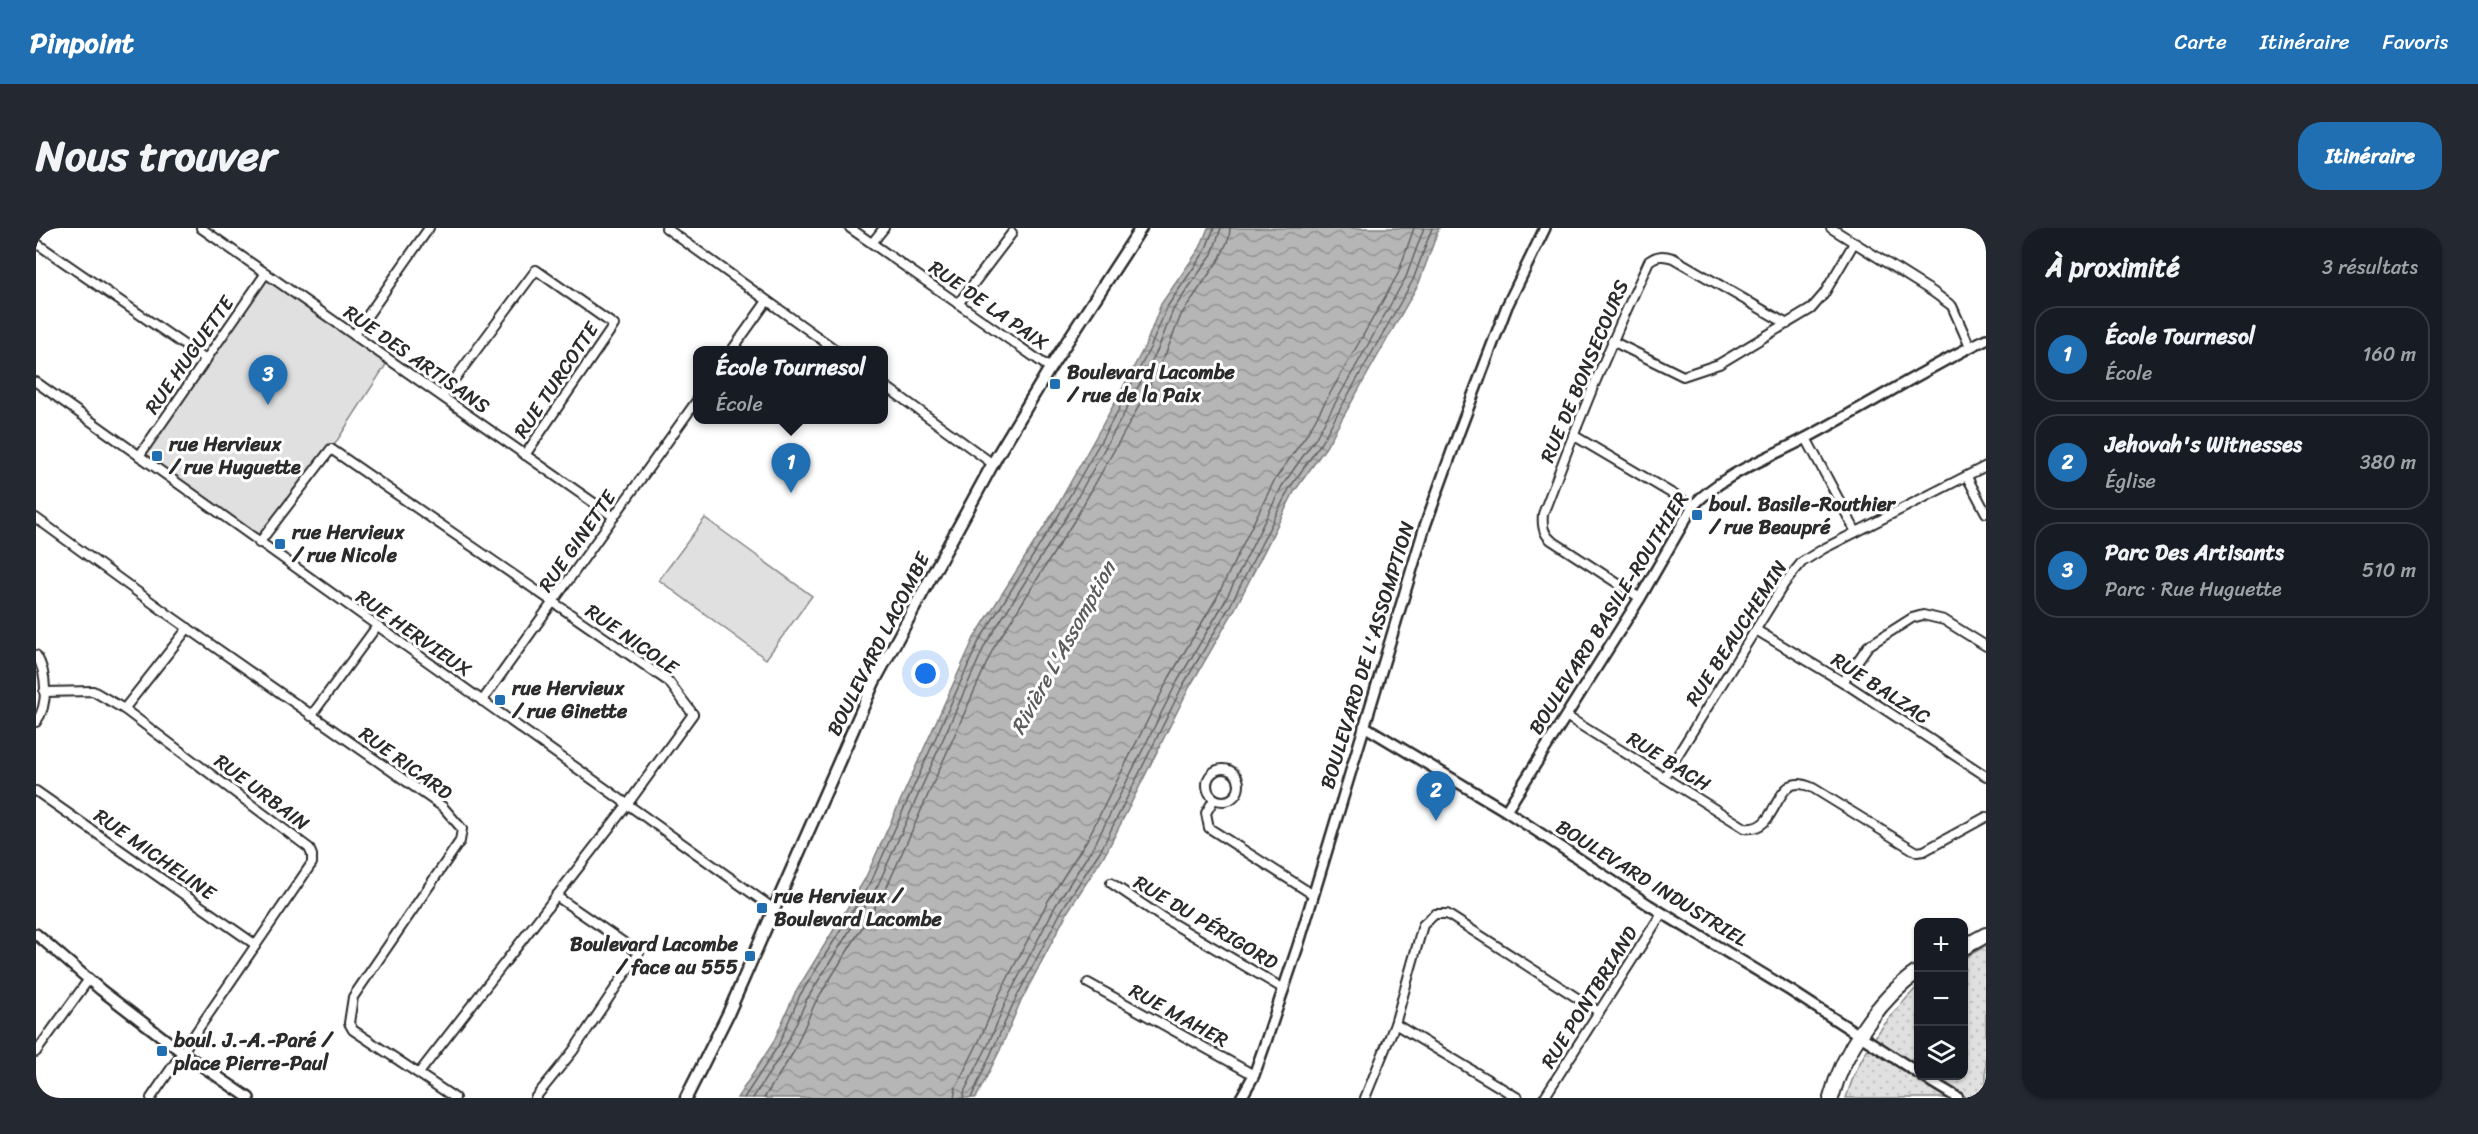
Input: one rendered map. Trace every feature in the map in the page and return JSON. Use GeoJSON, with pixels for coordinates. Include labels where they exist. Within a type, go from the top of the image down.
{"type":"FeatureCollection","features":[{"type":"Feature","properties":{"kind":"highway"},"geometry":{"type":"LineString","coordinates":[[1968,945],[1986,935]]}},
{"type":"Feature","properties":{"kind":"highway"},"geometry":{"type":"LineString","coordinates":[[1831,1098],[1843,1067],[1860,1037],[1890,995],[1914,975]]}},
{"type":"Feature","properties":{"kind":"main road","name":"BOULEVARD LACOMBE"},"geometry":{"type":"LineString","coordinates":[[686,1098],[728,1014],[874,682],[993,464],[1050,368],[1141,228]]}},
{"type":"Feature","properties":{"kind":"street","name":"RUE DES ARTISANS"},"geometry":{"type":"LineString","coordinates":[[201,228],[614,517]]}},
{"type":"Feature","properties":{"kind":"street"},"geometry":{"type":"LineString","coordinates":[[354,335],[429,228]]}},
{"type":"Feature","properties":{"kind":"street"},"geometry":{"type":"LineString","coordinates":[[666,228],[829,346]]}},
{"type":"Feature","properties":{"kind":"street","name":"RUE DE LA PAIX"},"geometry":{"type":"LineString","coordinates":[[850,228],[1050,368]]}},
{"type":"Feature","properties":{"kind":"street"},"geometry":{"type":"LineString","coordinates":[[872,243],[884,228]]}},
{"type":"Feature","properties":{"kind":"street","name":"BOULEVARD DE L'ASSOMPTION"},"geometry":{"type":"LineString","coordinates":[[1241,1098],[1254,1075],[1284,989],[1425,526],[1507,306],[1545,228]]}},
{"type":"Feature","properties":{"kind":"street"},"geometry":{"type":"LineString","coordinates":[[1831,228],[1952,306],[1970,347]]}},
{"type":"Feature","properties":{"kind":"street"},"geometry":{"type":"LineString","coordinates":[[958,304],[1012,233]]}},
{"type":"Feature","properties":{"kind":"street"},"geometry":{"type":"LineString","coordinates":[[36,243],[206,360]]}},
{"type":"Feature","properties":{"kind":"street"},"geometry":{"type":"LineString","coordinates":[[1612,341],[1683,376],[1719,364],[1811,309],[1824,294],[1854,243]]}},
{"type":"Feature","properties":{"kind":"street","name":"RUE DE BONSECOURS"},"geometry":{"type":"LineString","coordinates":[[1640,597],[1551,540],[1544,531],[1543,514],[1612,341],[1649,261],[1655,257],[1673,258],[1787,324]]}},
{"type":"Feature","properties":{"kind":"street","name":"RUE TURCOTTE"},"geometry":{"type":"LineString","coordinates":[[442,396],[536,270],[546,276],[614,325],[525,455]]}},
{"type":"Feature","properties":{"kind":"street","name":"RUE HUGUETTE"},"geometry":{"type":"LineString","coordinates":[[139,456],[266,273]]}},
{"type":"Feature","properties":{"kind":"street"},"geometry":{"type":"LineString","coordinates":[[736,346],[767,301]]}},
{"type":"Feature","properties":{"kind":"street","name":"BOULEVARD BASILE-ROUTHIER"},"geometry":{"type":"LineString","coordinates":[[1506,811],[1640,597],[1693,506],[1702,495],[1986,339]]}},
{"type":"Feature","properties":{"kind":"street","name":"RUE HERVIEUX"},"geometry":{"type":"LineString","coordinates":[[36,382],[774,909]]}},
{"type":"Feature","properties":{"kind":"street"},"geometry":{"type":"LineString","coordinates":[[888,388],[993,464]]}},
{"type":"Feature","properties":{"kind":"street","name":"RUE GINETTE"},"geometry":{"type":"LineString","coordinates":[[482,701],[693,406]]}},
{"type":"Feature","properties":{"kind":"street"},"geometry":{"type":"LineString","coordinates":[[1573,435],[1693,506]]}},
{"type":"Feature","properties":{"kind":"street"},"geometry":{"type":"LineString","coordinates":[[1806,438],[1856,532]]}},
{"type":"Feature","properties":{"kind":"street","name":"RUE NICOLE"},"geometry":{"type":"LineString","coordinates":[[259,543],[331,449],[669,681],[693,714],[627,805],[419,1073]]}},
{"type":"Feature","properties":{"kind":"street","name":"RUE BEAUCHEMIN"},"geometry":{"type":"LineString","coordinates":[[1664,777],[1784,584],[1802,562],[1986,466]]}},
{"type":"Feature","properties":{"kind":"street"},"geometry":{"type":"LineString","coordinates":[[1967,477],[1986,513]]}},
{"type":"Feature","properties":{"kind":"street","name":"RUE RICARD"},"geometry":{"type":"LineString","coordinates":[[36,518],[311,716],[443,807],[462,829],[460,841],[353,997],[349,1023],[353,1030],[455,1098]]}},
{"type":"Feature","properties":{"kind":"street"},"geometry":{"type":"LineString","coordinates":[[1843,682],[1868,646],[1912,618],[1923,615],[1944,620],[1986,646]]}},
{"type":"Feature","properties":{"kind":"street"},"geometry":{"type":"LineString","coordinates":[[311,716],[377,626]]}},
{"type":"Feature","properties":{"kind":"street"},"geometry":{"type":"LineString","coordinates":[[124,709],[188,628]]}},
{"type":"Feature","properties":{"kind":"street","name":"RUE BALZAC"},"geometry":{"type":"LineString","coordinates":[[1756,630],[1843,682],[1986,776]]}},
{"type":"Feature","properties":{"kind":"street"},"geometry":{"type":"LineString","coordinates":[[36,655],[45,680],[41,715],[36,722]]}},
{"type":"Feature","properties":{"kind":"street","name":"RUE URBAIN"},"geometry":{"type":"LineString","coordinates":[[44,692],[93,691],[124,709],[309,848],[312,855],[312,863],[151,1098]]}},
{"type":"Feature","properties":{"kind":"street","name":"RUE BACH"},"geometry":{"type":"LineString","coordinates":[[1566,716],[1739,826],[1755,829],[1767,820],[1784,790],[1796,784],[1804,784],[1813,788],[1917,852],[1924,851],[1986,817]]}},
{"type":"Feature","properties":{"kind":"street","name":"BOULEVARD INDUSTRIEL"},"geometry":{"type":"LineString","coordinates":[[1364,726],[1506,811],[1662,913],[1810,1003],[1914,1070]]}},
{"type":"Feature","properties":{"kind":"street"},"geometry":{"type":"LineString","coordinates":[[1222,769],[1232,771],[1239,785],[1235,795],[1226,801],[1214,799],[1207,786],[1209,776],[1222,769]]}},
{"type":"Feature","properties":{"kind":"street","name":"RUE MICHELINE"},"geometry":{"type":"LineString","coordinates":[[36,791],[256,945]]}},
{"type":"Feature","properties":{"kind":"street"},"geometry":{"type":"LineString","coordinates":[[1214,799],[1206,813],[1209,828],[1312,894]]}},
{"type":"Feature","properties":{"kind":"street","name":"RUE DU PÉRIGORD"},"geometry":{"type":"LineString","coordinates":[[1111,883],[1284,989]]}},
{"type":"Feature","properties":{"kind":"street"},"geometry":{"type":"LineString","coordinates":[[535,1098],[573,1051],[639,953],[556,896]]}},
{"type":"Feature","properties":{"kind":"street","name":"RUE PONTBRIAND"},"geometry":{"type":"LineString","coordinates":[[1544,1098],[1662,913]]}},
{"type":"Feature","properties":{"kind":"street"},"geometry":{"type":"LineString","coordinates":[[1365,1098],[1395,1024],[1423,925],[1435,914],[1447,914],[1599,1012]]}},
{"type":"Feature","properties":{"kind":"street"},"geometry":{"type":"LineString","coordinates":[[36,934],[183,1053],[249,1098]]}},
{"type":"Feature","properties":{"kind":"street"},"geometry":{"type":"LineString","coordinates":[[36,1052],[89,979]]}},
{"type":"Feature","properties":{"kind":"street","name":"RUE MAHER"},"geometry":{"type":"LineString","coordinates":[[1088,983],[1254,1075]]}},
{"type":"Feature","properties":{"kind":"street"},"geometry":{"type":"LineString","coordinates":[[1395,1024],[1518,1098]]}},
{"type":"Feature","properties":{"kind":"street","name":"BOULEVARD INDUSTRIEL"},"geometry":{"type":"LineString","coordinates":[[1930,1080],[1958,1098]]}},
{"type":"Feature","properties":{"kind":"shaded area"},"geometry":{"type":"Polygon","coordinates":[[[266,274],[389,360],[331,450],[259,543],[139,456],[266,274]]]}},
{"type":"Feature","properties":{"kind":"shaded area"},"geometry":{"type":"Polygon","coordinates":[[[705,518],[812,596],[766,659],[659,580],[705,518]]]}},
{"type":"Feature","properties":{"kind":"shaded area"},"geometry":{"type":"Polygon","coordinates":[[[1986,946],[1986,1098],[1846,1098],[1866,1051],[1914,991],[1914,1080],[1968,1080],[1968,956],[1986,946]]]}},
{"type":"Feature","properties":{"kind":"water","name":"Rivière L'Assomption"},"geometry":{"type":"Polygon","coordinates":[[[1208,228],[1439,228],[1419,283],[1326,447],[1294,492],[1235,609],[1189,688],[1107,851],[1068,911],[1019,1005],[976,1098],[737,1098],[773,1043],[795,993],[865,879],[974,638],[1055,510],[1146,344],[1161,304],[1200,248],[1208,228]]]}},
{"type":"Feature","properties":{"kind":"place","name":"Boulevard Lacombe / rue de la Paix"},"geometry":{"type":"Point","coordinates":[1055,384]}},
{"type":"Feature","properties":{"kind":"place","name":"Parc Des Artisants"},"geometry":{"type":"Point","coordinates":[268,405]}},
{"type":"Feature","properties":{"kind":"place","name":"rue Hervieux / rue Huguette"},"geometry":{"type":"Point","coordinates":[157,456]}},
{"type":"Feature","properties":{"kind":"place","name":"École Tournesol"},"geometry":{"type":"Point","coordinates":[791,493]}},
{"type":"Feature","properties":{"kind":"place","name":"boul. Basile-Routhier / rue Beaupré"},"geometry":{"type":"Point","coordinates":[1697,515]}},
{"type":"Feature","properties":{"kind":"place","name":"rue Hervieux / rue Nicole"},"geometry":{"type":"Point","coordinates":[280,544]}},
{"type":"Feature","properties":{"kind":"place","name":"rue Hervieux / rue Ginette"},"geometry":{"type":"Point","coordinates":[500,700]}},
{"type":"Feature","properties":{"kind":"place","name":"Jehovah's Witnesses"},"geometry":{"type":"Point","coordinates":[1436,821]}},
{"type":"Feature","properties":{"kind":"place","name":"rue Hervieux / Boulevard Lacombe"},"geometry":{"type":"Point","coordinates":[762,908]}},
{"type":"Feature","properties":{"kind":"place","name":"Boulevard Lacombe / face au 555"},"geometry":{"type":"Point","coordinates":[750,956]}},
{"type":"Feature","properties":{"kind":"place","name":"boul. J.-A.-Paré / place Pierre-Paul"},"geometry":{"type":"Point","coordinates":[162,1051]}}]}
